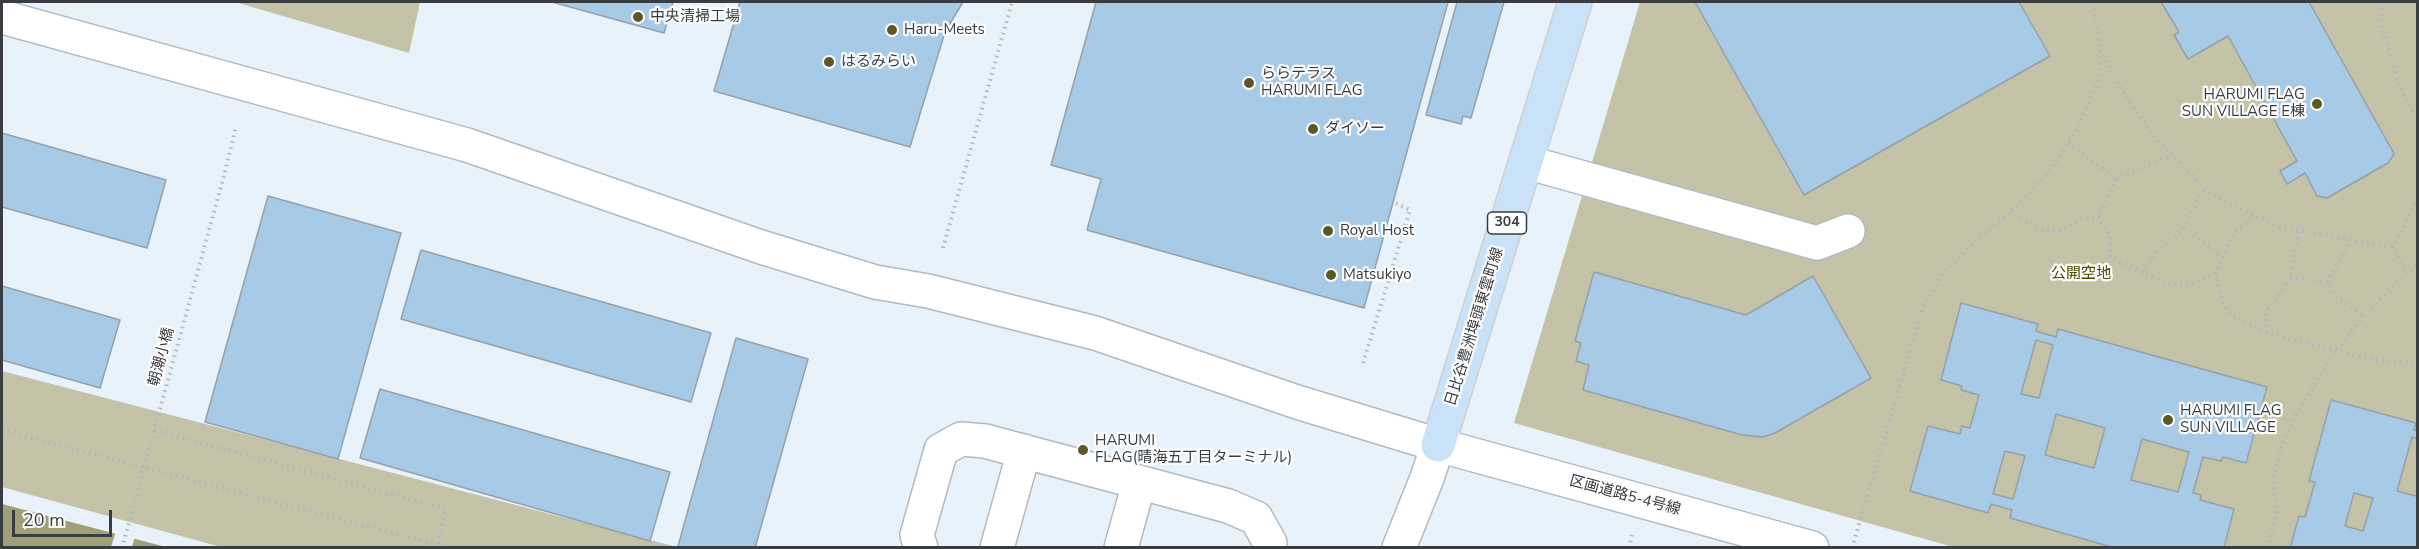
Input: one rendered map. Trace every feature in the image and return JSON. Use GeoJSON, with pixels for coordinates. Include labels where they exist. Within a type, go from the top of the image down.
{"type":"FeatureCollection","features":[{"type":"Feature","properties":{"kind":"main road","name":"日比谷豊洲埠頭東雲町線"},"geometry":{"type":"LineString","coordinates":[[1438,445],[1575,2]]}},
{"type":"Feature","properties":{"kind":"street","name":"区画道路5-4号線"},"geometry":{"type":"LineString","coordinates":[[2,17],[467,145],[760,248],[875,282],[928,291],[1095,333],[1297,402],[1438,445],[1812,548]]}},
{"type":"Feature","properties":{"kind":"street"},"geometry":{"type":"LineString","coordinates":[[1526,162],[1817,243],[1848,231]]}},
{"type":"Feature","properties":{"kind":"street"},"geometry":{"type":"LineString","coordinates":[[921,548],[917,535],[941,450],[961,439],[985,441],[1228,506],[1256,518],[1270,543],[1269,548]]}},
{"type":"Feature","properties":{"kind":"street"},"geometry":{"type":"LineString","coordinates":[[1399,548],[1438,445]]}},
{"type":"Feature","properties":{"kind":"street"},"geometry":{"type":"LineString","coordinates":[[997,548],[1024,451]]}},
{"type":"Feature","properties":{"kind":"street"},"geometry":{"type":"LineString","coordinates":[[1121,548],[1139,483]]}},
{"type":"Feature","properties":{"kind":"path"},"geometry":{"type":"LineString","coordinates":[[943,248],[1012,2]]}},
{"type":"Feature","properties":{"kind":"path"},"geometry":{"type":"LineString","coordinates":[[1852,548],[1922,310],[1943,273],[2010,212],[2050,170],[2076,130],[2099,79],[2100,50],[2093,2]]}},
{"type":"Feature","properties":{"kind":"path"},"geometry":{"type":"LineString","coordinates":[[2384,2],[2381,22],[2389,52],[2403,94],[2418,119]]}},
{"type":"Feature","properties":{"kind":"path"},"geometry":{"type":"LineString","coordinates":[[2100,50],[2124,93],[2171,155],[2204,188],[2234,207],[2281,226],[2393,248]]}},
{"type":"Feature","properties":{"kind":"path","name":"朝潮小橋"},"geometry":{"type":"LineString","coordinates":[[122,548],[236,126]]}},
{"type":"Feature","properties":{"kind":"path"},"geometry":{"type":"LineString","coordinates":[[2068,143],[2116,179]]}},
{"type":"Feature","properties":{"kind":"path"},"geometry":{"type":"LineString","coordinates":[[2099,217],[2116,179],[2171,155]]}},
{"type":"Feature","properties":{"kind":"path"},"geometry":{"type":"LineString","coordinates":[[2142,272],[2157,252],[2184,228],[2204,188]]}},
{"type":"Feature","properties":{"kind":"path"},"geometry":{"type":"LineString","coordinates":[[2393,248],[2418,198]]}},
{"type":"Feature","properties":{"kind":"path"},"geometry":{"type":"LineString","coordinates":[[1363,363],[1410,210],[1393,202]]}},
{"type":"Feature","properties":{"kind":"path"},"geometry":{"type":"LineString","coordinates":[[2010,212],[2041,229],[2060,231],[2082,219],[2099,217]]}},
{"type":"Feature","properties":{"kind":"path"},"geometry":{"type":"LineString","coordinates":[[2255,215],[2234,233],[2215,274],[2222,300],[2232,316],[2267,333],[2336,351],[2375,360],[2418,364]]}},
{"type":"Feature","properties":{"kind":"path"},"geometry":{"type":"LineString","coordinates":[[2099,217],[2110,237],[2110,257],[2165,284],[2187,285],[2215,274]]}},
{"type":"Feature","properties":{"kind":"path"},"geometry":{"type":"LineString","coordinates":[[2184,228],[2222,257]]}},
{"type":"Feature","properties":{"kind":"path"},"geometry":{"type":"LineString","coordinates":[[2267,333],[2266,313],[2290,278],[2299,231]]}},
{"type":"Feature","properties":{"kind":"path"},"geometry":{"type":"LineString","coordinates":[[2327,282],[2351,241]]}},
{"type":"Feature","properties":{"kind":"path"},"geometry":{"type":"LineString","coordinates":[[2393,248],[2407,272]]}},
{"type":"Feature","properties":{"kind":"path"},"geometry":{"type":"LineString","coordinates":[[2268,548],[2277,513],[2273,479],[2282,445],[2296,414],[2336,351],[2364,316],[2407,272],[2418,264]]}},
{"type":"Feature","properties":{"kind":"path"},"geometry":{"type":"LineString","coordinates":[[2290,278],[2327,282]]}},
{"type":"Feature","properties":{"kind":"path"},"geometry":{"type":"LineString","coordinates":[[2327,282],[2336,296],[2364,316]]}},
{"type":"Feature","properties":{"kind":"path"},"geometry":{"type":"LineString","coordinates":[[2,429],[450,548]]}},
{"type":"Feature","properties":{"kind":"path"},"geometry":{"type":"LineString","coordinates":[[154,430],[446,509],[438,544]]}},
{"type":"Feature","properties":{"kind":"path"},"geometry":{"type":"LineString","coordinates":[[1629,548],[1632,535]]}},
{"type":"Feature","properties":{"kind":"green space"},"geometry":{"type":"Polygon","coordinates":[[[235,2],[420,2],[409,53],[235,2]]]}},
{"type":"Feature","properties":{"kind":"green space","name":"公開空地"},"geometry":{"type":"Polygon","coordinates":[[[1640,2],[2417,2],[2417,547],[1953,547],[1514,423],[1640,2]]]}},
{"type":"Feature","properties":{"kind":"green space"},"geometry":{"type":"Polygon","coordinates":[[[2,371],[677,547],[221,547],[2,487],[2,371]]]}},
{"type":"Feature","properties":{"kind":"shaded area"},"geometry":{"type":"Polygon","coordinates":[[[2,504],[166,547],[2,547],[2,504]]]}},
{"type":"Feature","properties":{"kind":"pier"},"geometry":{"type":"Polygon","coordinates":[[[116,531],[135,536],[132,547],[111,547],[116,531]]]}},
{"type":"Feature","properties":{"kind":"building","name":"中央清掃工場"},"geometry":{"type":"Polygon","coordinates":[[[552,2],[673,2],[664,33],[552,2]]]}},
{"type":"Feature","properties":{"kind":"building","name":"はるみらい"},"geometry":{"type":"Polygon","coordinates":[[[740,2],[963,2],[945,32],[910,147],[714,91],[740,2]]]}},
{"type":"Feature","properties":{"kind":"building","name":"ららテラス HARUMI FLAG"},"geometry":{"type":"Polygon","coordinates":[[[1096,2],[1448,2],[1364,308],[1087,230],[1101,179],[1051,165],[1096,2]]]}},
{"type":"Feature","properties":{"kind":"building"},"geometry":{"type":"Polygon","coordinates":[[[1457,2],[1504,2],[1471,118],[1463,116],[1461,124],[1426,115],[1457,2]]]}},
{"type":"Feature","properties":{"kind":"building"},"geometry":{"type":"Polygon","coordinates":[[[1695,2],[2019,2],[2050,56],[1804,195],[1695,2]]]}},
{"type":"Feature","properties":{"kind":"building","name":"HARUMI FLAG SUN VILLAGE E棟"},"geometry":{"type":"Polygon","coordinates":[[[2161,2],[2309,2],[2394,154],[2388,163],[2327,198],[2317,196],[2305,173],[2287,184],[2280,171],[2297,161],[2228,36],[2188,59],[2174,35],[2179,32],[2161,2]]]}},
{"type":"Feature","properties":{"kind":"building"},"geometry":{"type":"Polygon","coordinates":[[[2,133],[166,180],[147,248],[2,207],[2,133]]]}},
{"type":"Feature","properties":{"kind":"building"},"geometry":{"type":"Polygon","coordinates":[[[268,196],[401,233],[338,459],[205,422],[268,196]]]}},
{"type":"Feature","properties":{"kind":"building"},"geometry":{"type":"Polygon","coordinates":[[[421,250],[711,333],[691,402],[401,319],[421,250]]]}},
{"type":"Feature","properties":{"kind":"building"},"geometry":{"type":"Polygon","coordinates":[[[1594,272],[1746,315],[1813,276],[1871,378],[1775,433],[1763,437],[1742,435],[1583,390],[1589,365],[1576,361],[1581,343],[1575,341],[1594,272]]]}},
{"type":"Feature","properties":{"kind":"building"},"geometry":{"type":"Polygon","coordinates":[[[2,286],[120,320],[100,388],[2,360],[2,286]]]}},
{"type":"Feature","properties":{"kind":"building","name":"HARUMI FLAG SUN VILLAGE"},"geometry":{"type":"Polygon","coordinates":[[[1961,303],[2038,324],[2036,331],[2056,337],[2058,329],[2267,387],[2246,463],[2223,457],[2221,461],[2203,457],[2193,493],[2201,495],[2200,500],[2234,509],[2224,548],[2115,548],[2010,518],[2012,510],[1991,504],[1988,513],[1910,491],[1928,426],[1960,434],[1962,426],[1970,428],[1979,395],[1961,390],[1962,386],[1941,380],[1961,303]],[[2036,340],[2021,394],[2039,398],[2053,345],[2036,340]],[[2056,414],[2045,455],[2094,468],[2105,428],[2056,414]],[[2142,439],[2131,480],[2178,492],[2189,452],[2142,439]],[[2005,451],[1993,494],[2013,499],[2025,456],[2005,451]]]}},
{"type":"Feature","properties":{"kind":"building"},"geometry":{"type":"Polygon","coordinates":[[[736,338],[808,359],[755,548],[684,548],[678,546],[736,338]]]}},
{"type":"Feature","properties":{"kind":"building"},"geometry":{"type":"Polygon","coordinates":[[[380,389],[670,472],[650,541],[360,458],[380,389]]]}},
{"type":"Feature","properties":{"kind":"building","name":"HARUMI FLAG SUN VILLAGE"},"geometry":{"type":"Polygon","coordinates":[[[2331,400],[2416,423],[2414,430],[2418,431],[2418,439],[2412,437],[2397,491],[2416,496],[2418,492],[2418,548],[2290,548],[2299,516],[2305,517],[2315,482],[2309,481],[2331,400]],[[2354,493],[2345,526],[2363,531],[2373,498],[2354,493]]]}},
{"type":"Feature","properties":{"kind":"place","name":"中央清掃工場"},"geometry":{"type":"Point","coordinates":[638,17]}},
{"type":"Feature","properties":{"kind":"place","name":"Haru-Meets"},"geometry":{"type":"Point","coordinates":[892,30]}},
{"type":"Feature","properties":{"kind":"place","name":"はるみらい"},"geometry":{"type":"Point","coordinates":[829,62]}},
{"type":"Feature","properties":{"kind":"place","name":"ららテラス HARUMI FLAG"},"geometry":{"type":"Point","coordinates":[1249,83]}},
{"type":"Feature","properties":{"kind":"place","name":"HARUMI FLAG SUN VILLAGE E棟"},"geometry":{"type":"Point","coordinates":[2317,104]}},
{"type":"Feature","properties":{"kind":"place","name":"ダイソー"},"geometry":{"type":"Point","coordinates":[1313,129]}},
{"type":"Feature","properties":{"kind":"place","name":"Royal Host"},"geometry":{"type":"Point","coordinates":[1328,231]}},
{"type":"Feature","properties":{"kind":"place","name":"Matsukiyo"},"geometry":{"type":"Point","coordinates":[1331,275]}},
{"type":"Feature","properties":{"kind":"place","name":"HARUMI FLAG SUN VILLAGE"},"geometry":{"type":"Point","coordinates":[2168,420]}},
{"type":"Feature","properties":{"kind":"place","name":"HARUMI FLAG(晴海五丁目ターミナル)"},"geometry":{"type":"Point","coordinates":[1083,450]}}]}
